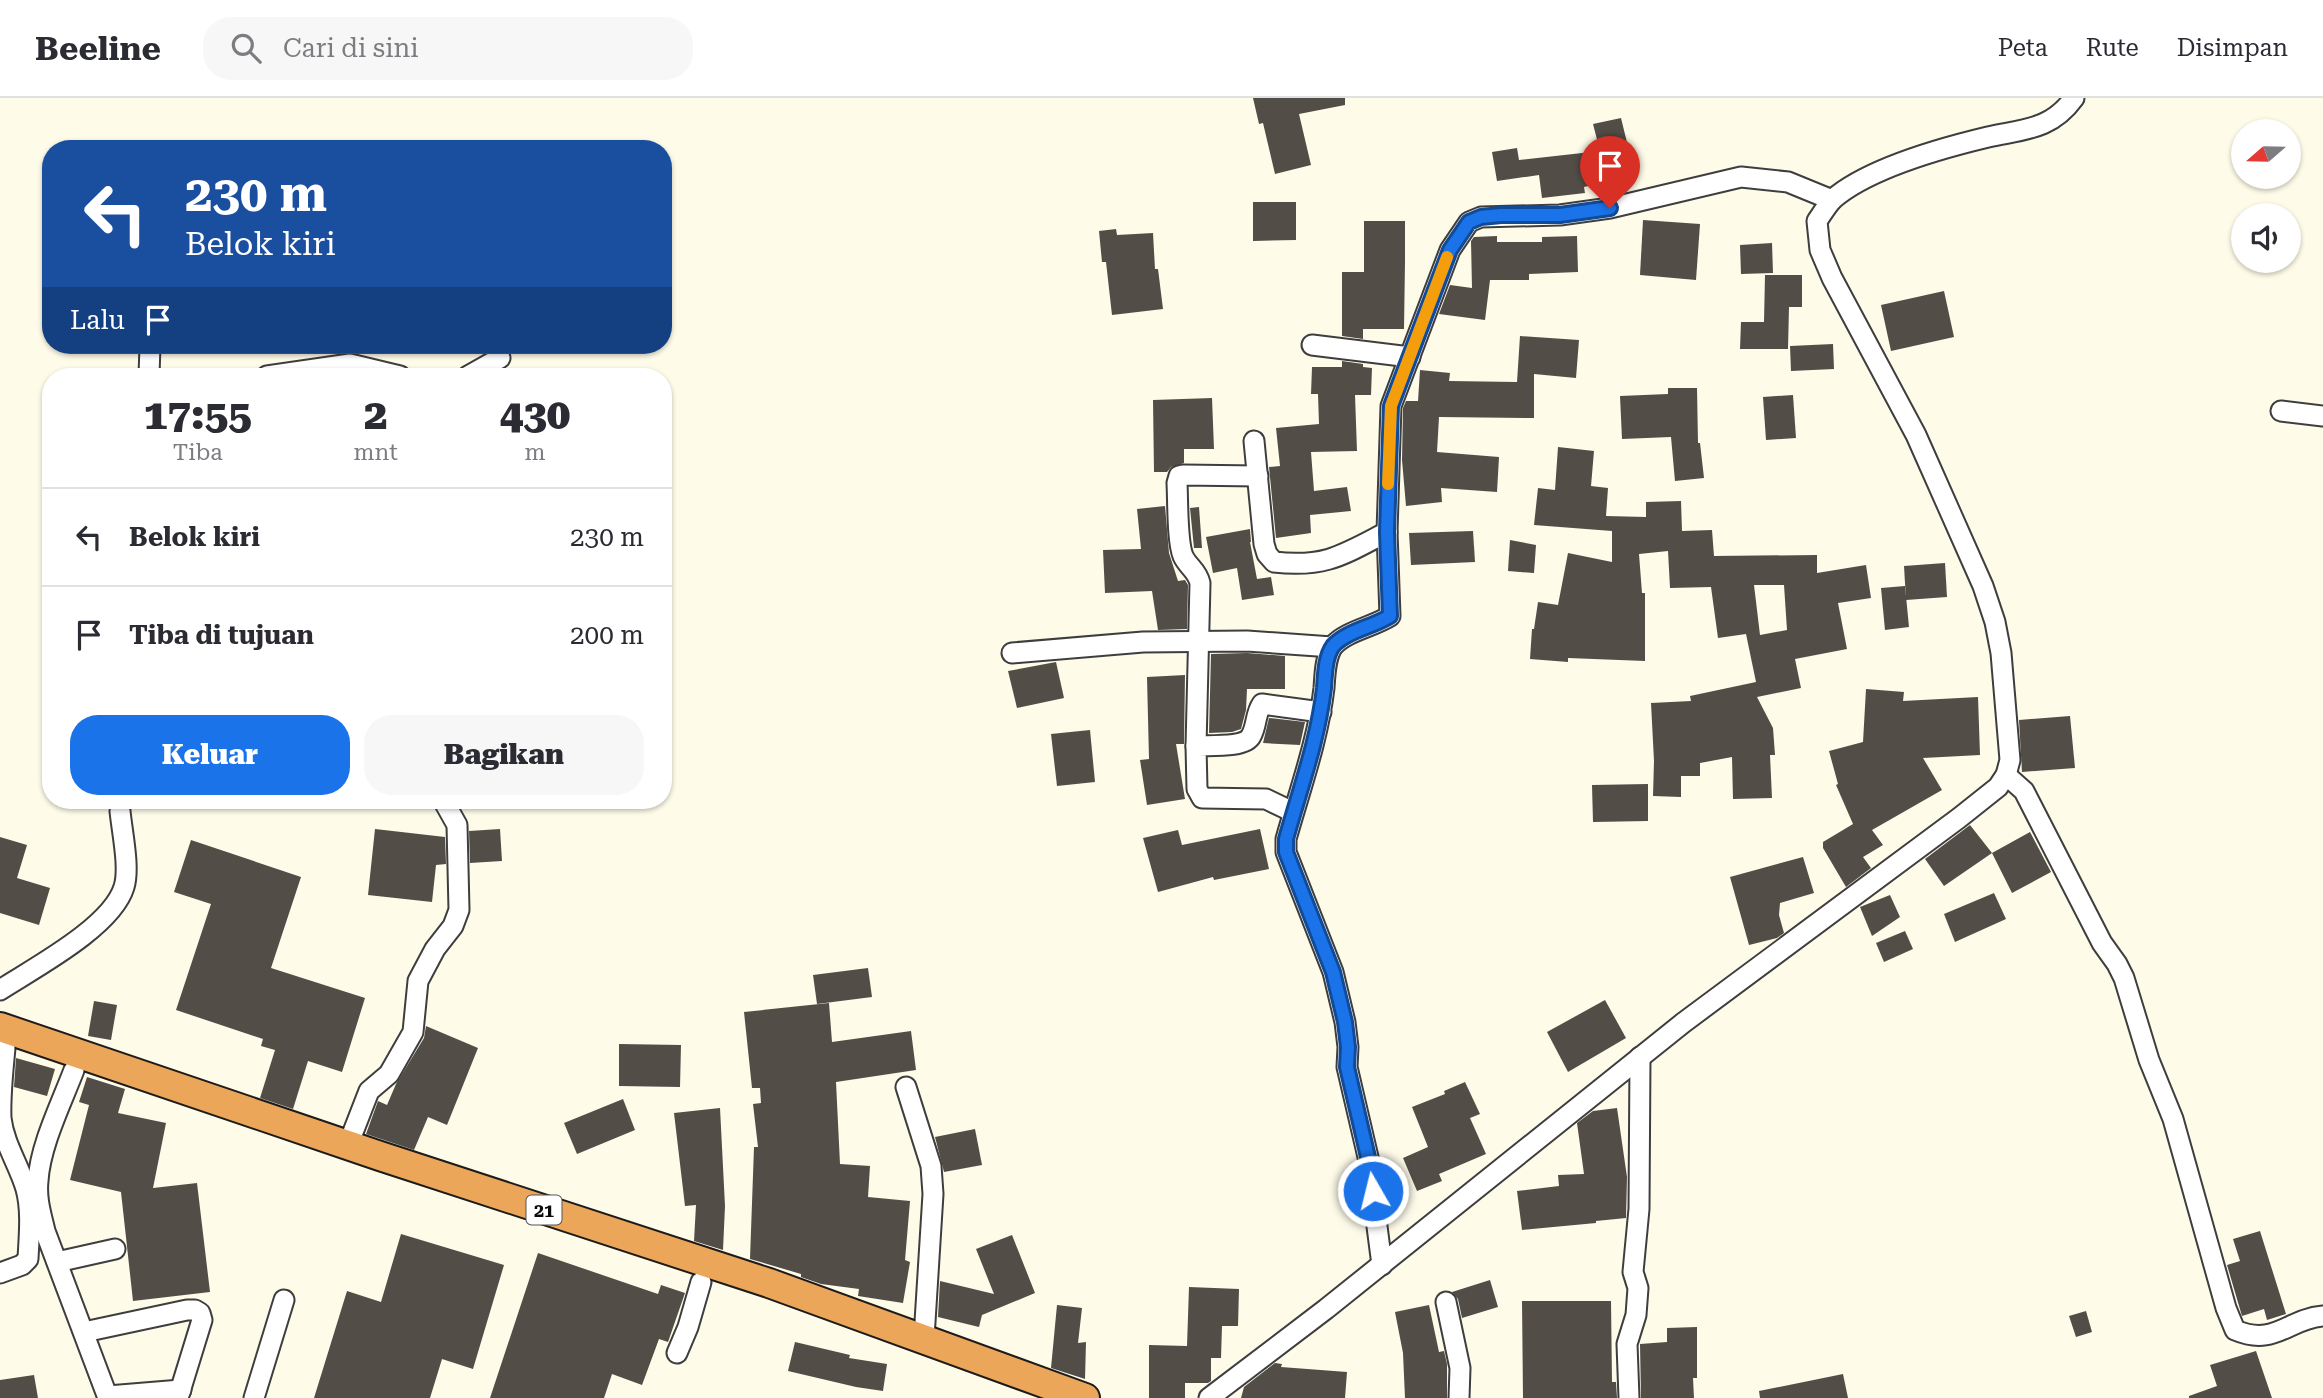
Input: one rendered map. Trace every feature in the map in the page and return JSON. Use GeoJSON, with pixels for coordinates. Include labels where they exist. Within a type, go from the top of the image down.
{"type":"FeatureCollection","features":[{"type":"Feature","properties":{"kind":"highway","name":"21"},"geometry":{"type":"LineString","coordinates":[[4,1038],[346,1150],[769,1283],[1085,1398]]}},
{"type":"Feature","properties":{"kind":"highway","name":"21"},"geometry":{"type":"LineString","coordinates":[[4,1038],[74,1070],[346,1150],[701,1282],[919,1350],[1050,1398]]}},
{"type":"Feature","properties":{"kind":"street"},"geometry":{"type":"LineString","coordinates":[[1209,1398],[1382,1265],[1683,1023],[1959,818],[1998,787],[2006,775],[2010,760],[2009,727],[2001,653],[1995,622],[1983,586],[1916,435],[1832,278],[1820,250],[1817,221],[1832,200],[1867,176],[1928,154],[1988,137],[2038,128],[2065,111],[2074,98]]}},
{"type":"Feature","properties":{"kind":"street"},"geometry":{"type":"LineString","coordinates":[[1382,1265],[1368,1157],[1347,1067],[1345,1022],[1333,972],[1286,852],[1286,839],[1321,712],[1327,662],[1332,648],[1343,638],[1378,624],[1390,616],[1387,532],[1391,406],[1450,250],[1469,222],[1481,217],[1560,215],[1610,208],[1741,177],[1788,182],[1832,200]]}},
{"type":"Feature","properties":{"kind":"street"},"geometry":{"type":"LineString","coordinates":[[1312,345],[1410,357]]}},
{"type":"Feature","properties":{"kind":"street"},"geometry":{"type":"LineString","coordinates":[[482,368],[500,358]]}},
{"type":"Feature","properties":{"kind":"street"},"geometry":{"type":"LineString","coordinates":[[322,368],[350,364],[367,368]]}},
{"type":"Feature","properties":{"kind":"street"},"geometry":{"type":"LineString","coordinates":[[2281,411],[2323,416]]}},
{"type":"Feature","properties":{"kind":"street"},"geometry":{"type":"LineString","coordinates":[[1254,441],[1264,544],[1267,554],[1274,562],[1295,565],[1322,563],[1387,532]]}},
{"type":"Feature","properties":{"kind":"street"},"geometry":{"type":"LineString","coordinates":[[1258,476],[1183,475],[1178,479],[1181,552],[1196,570],[1200,583],[1196,746],[1198,789],[1202,798],[1266,799],[1293,812]]}},
{"type":"Feature","properties":{"kind":"street"},"geometry":{"type":"LineString","coordinates":[[1012,653],[1143,642],[1199,641],[1247,641],[1332,648]]}},
{"type":"Feature","properties":{"kind":"street"},"geometry":{"type":"LineString","coordinates":[[1196,746],[1239,744],[1247,741],[1252,736],[1262,704],[1321,712]]}},
{"type":"Feature","properties":{"kind":"street"},"geometry":{"type":"LineString","coordinates":[[2006,775],[2024,791],[2102,943],[2124,978],[2149,1060],[2173,1119],[2226,1308],[2235,1331],[2256,1337],[2275,1334],[2296,1322],[2323,1316]]}},
{"type":"Feature","properties":{"kind":"street"},"geometry":{"type":"LineString","coordinates":[[346,1150],[369,1091],[389,1074],[413,1032],[418,981],[435,948],[453,926],[459,910],[457,825],[448,809]]}},
{"type":"Feature","properties":{"kind":"street"},"geometry":{"type":"LineString","coordinates":[[0,990],[49,961],[106,916],[124,888],[126,873],[120,811]]}},
{"type":"Feature","properties":{"kind":"street"},"geometry":{"type":"LineString","coordinates":[[0,1273],[22,1265],[28,1259],[29,1244],[26,1190],[5,1139],[0,1116],[4,1038]]}},
{"type":"Feature","properties":{"kind":"street"},"geometry":{"type":"LineString","coordinates":[[1629,1398],[1627,1344],[1636,1315],[1638,1288],[1633,1272],[1639,1209],[1640,1058]]}},
{"type":"Feature","properties":{"kind":"street"},"geometry":{"type":"LineString","coordinates":[[74,1070],[41,1161],[37,1182],[38,1205],[57,1262],[108,1397],[180,1394],[202,1320],[200,1313],[187,1310],[84,1332]]}},
{"type":"Feature","properties":{"kind":"street"},"geometry":{"type":"LineString","coordinates":[[906,1087],[932,1176],[924,1338]]}},
{"type":"Feature","properties":{"kind":"street"},"geometry":{"type":"LineString","coordinates":[[57,1262],[115,1249]]}},
{"type":"Feature","properties":{"kind":"street"},"geometry":{"type":"LineString","coordinates":[[677,1353],[701,1282]]}},
{"type":"Feature","properties":{"kind":"street"},"geometry":{"type":"LineString","coordinates":[[254,1398],[284,1300]]}},
{"type":"Feature","properties":{"kind":"street"},"geometry":{"type":"LineString","coordinates":[[1446,1302],[1460,1368],[1459,1398]]}},
{"type":"Feature","properties":{"kind":"building"},"geometry":{"type":"Polygon","coordinates":[[[1253,98],[1345,98],[1345,105],[1299,114],[1311,165],[1275,174],[1263,123],[1259,124],[1253,98]]]}},
{"type":"Feature","properties":{"kind":"building"},"geometry":{"type":"Polygon","coordinates":[[[1621,118],[1635,175],[1584,187],[1585,193],[1542,198],[1539,175],[1497,181],[1492,152],[1517,148],[1519,160],[1600,151],[1593,124],[1621,118]]]}},
{"type":"Feature","properties":{"kind":"building"},"geometry":{"type":"Polygon","coordinates":[[[1253,202],[1296,202],[1296,240],[1253,241],[1253,202]]]}},
{"type":"Feature","properties":{"kind":"building"},"geometry":{"type":"Polygon","coordinates":[[[1643,220],[1700,224],[1696,280],[1640,275],[1643,220]]]}},
{"type":"Feature","properties":{"kind":"building"},"geometry":{"type":"Polygon","coordinates":[[[1364,221],[1405,221],[1405,262],[1404,329],[1363,329],[1363,339],[1342,336],[1342,272],[1364,272],[1364,221]]]}},
{"type":"Feature","properties":{"kind":"building"},"geometry":{"type":"Polygon","coordinates":[[[1116,229],[1117,235],[1153,233],[1155,269],[1158,269],[1163,309],[1112,315],[1106,262],[1102,262],[1099,231],[1116,229]]]}},
{"type":"Feature","properties":{"kind":"building"},"geometry":{"type":"Polygon","coordinates":[[[1497,236],[1497,242],[1542,242],[1542,237],[1577,236],[1578,272],[1529,274],[1529,280],[1490,280],[1485,320],[1439,314],[1450,285],[1472,288],[1471,241],[1474,237],[1497,236]]]}},
{"type":"Feature","properties":{"kind":"building"},"geometry":{"type":"Polygon","coordinates":[[[1772,243],[1773,273],[1741,274],[1740,245],[1772,243]]]}},
{"type":"Feature","properties":{"kind":"building"},"geometry":{"type":"Polygon","coordinates":[[[1765,275],[1802,275],[1802,307],[1789,307],[1788,349],[1740,349],[1741,322],[1764,322],[1765,275]]]}},
{"type":"Feature","properties":{"kind":"building"},"geometry":{"type":"Polygon","coordinates":[[[1944,291],[1954,337],[1891,351],[1881,305],[1944,291]]]}},
{"type":"Feature","properties":{"kind":"building"},"geometry":{"type":"Polygon","coordinates":[[[1520,336],[1579,340],[1576,378],[1534,374],[1534,418],[1439,417],[1437,452],[1499,457],[1497,492],[1441,488],[1442,502],[1406,506],[1402,460],[1403,408],[1406,401],[1418,401],[1420,370],[1450,373],[1449,381],[1517,382],[1520,336]]]}},
{"type":"Feature","properties":{"kind":"building"},"geometry":{"type":"Polygon","coordinates":[[[1833,344],[1834,369],[1791,371],[1790,346],[1833,344]]]}},
{"type":"Feature","properties":{"kind":"building"},"geometry":{"type":"Polygon","coordinates":[[[1342,361],[1372,368],[1371,395],[1355,395],[1357,451],[1311,452],[1314,491],[1347,487],[1351,511],[1310,515],[1311,533],[1276,538],[1269,467],[1280,466],[1276,428],[1319,424],[1318,394],[1311,394],[1312,367],[1342,367],[1342,361]]]}},
{"type":"Feature","properties":{"kind":"building"},"geometry":{"type":"Polygon","coordinates":[[[1668,388],[1697,388],[1698,443],[1704,478],[1675,481],[1671,437],[1622,439],[1620,396],[1668,394],[1668,388]]]}},
{"type":"Feature","properties":{"kind":"building"},"geometry":{"type":"Polygon","coordinates":[[[1793,395],[1796,438],[1766,440],[1763,397],[1793,395]]]}},
{"type":"Feature","properties":{"kind":"building"},"geometry":{"type":"Polygon","coordinates":[[[1212,398],[1214,449],[1184,449],[1184,463],[1171,467],[1167,472],[1154,472],[1153,400],[1212,398]]]}},
{"type":"Feature","properties":{"kind":"building"},"geometry":{"type":"Polygon","coordinates":[[[1558,447],[1594,451],[1591,486],[1608,488],[1606,516],[1646,517],[1646,502],[1681,501],[1682,531],[1712,530],[1714,556],[1817,555],[1817,573],[1866,565],[1871,598],[1838,603],[1847,649],[1795,659],[1801,688],[1757,697],[1773,728],[1775,755],[1770,755],[1772,798],[1733,799],[1732,757],[1700,763],[1700,776],[1681,776],[1681,797],[1653,796],[1651,703],[1691,701],[1690,696],[1756,682],[1746,634],[1718,638],[1711,587],[1670,588],[1668,551],[1639,554],[1642,593],[1645,593],[1645,661],[1568,658],[1568,662],[1530,659],[1532,629],[1538,602],[1558,605],[1568,553],[1612,562],[1612,531],[1534,525],[1538,488],[1555,490],[1558,447]],[[1754,585],[1760,635],[1787,630],[1784,585],[1754,585]]]}},
{"type":"Feature","properties":{"kind":"building"},"geometry":{"type":"Polygon","coordinates":[[[1165,506],[1169,553],[1178,581],[1185,580],[1188,585],[1187,629],[1158,630],[1152,591],[1105,593],[1103,550],[1141,549],[1137,509],[1165,506]]]}},
{"type":"Feature","properties":{"kind":"building"},"geometry":{"type":"Polygon","coordinates":[[[1199,507],[1202,548],[1194,548],[1190,508],[1199,507]]]}},
{"type":"Feature","properties":{"kind":"building"},"geometry":{"type":"Polygon","coordinates":[[[1250,529],[1257,579],[1271,577],[1274,595],[1242,600],[1237,568],[1213,573],[1206,537],[1250,529]]]}},
{"type":"Feature","properties":{"kind":"building"},"geometry":{"type":"Polygon","coordinates":[[[1473,531],[1475,562],[1411,565],[1409,533],[1473,531]]]}},
{"type":"Feature","properties":{"kind":"building"},"geometry":{"type":"Polygon","coordinates":[[[1510,540],[1536,545],[1534,573],[1508,571],[1510,540]]]}},
{"type":"Feature","properties":{"kind":"building"},"geometry":{"type":"Polygon","coordinates":[[[1945,563],[1947,597],[1906,600],[1904,566],[1945,563]]]}},
{"type":"Feature","properties":{"kind":"building"},"geometry":{"type":"Polygon","coordinates":[[[1905,586],[1909,627],[1885,630],[1881,588],[1905,586]]]}},
{"type":"Feature","properties":{"kind":"building"},"geometry":{"type":"Polygon","coordinates":[[[1211,654],[1285,656],[1285,689],[1247,689],[1246,710],[1241,729],[1209,733],[1211,654]]]}},
{"type":"Feature","properties":{"kind":"building"},"geometry":{"type":"Polygon","coordinates":[[[1056,662],[1064,698],[1017,708],[1008,671],[1056,662]]]}},
{"type":"Feature","properties":{"kind":"building"},"geometry":{"type":"Polygon","coordinates":[[[1185,675],[1184,744],[1176,744],[1185,799],[1147,805],[1140,760],[1149,759],[1147,677],[1185,675]]]}},
{"type":"Feature","properties":{"kind":"building"},"geometry":{"type":"Polygon","coordinates":[[[1866,689],[1904,692],[1903,701],[1978,697],[1980,755],[1923,758],[1942,790],[1872,830],[1883,845],[1863,857],[1871,868],[1846,887],[1823,848],[1823,842],[1853,824],[1836,785],[1838,784],[1829,751],[1863,742],[1866,689]]]}},
{"type":"Feature","properties":{"kind":"building"},"geometry":{"type":"Polygon","coordinates":[[[2070,716],[2075,768],[2022,772],[2019,720],[2070,716]]]}},
{"type":"Feature","properties":{"kind":"building"},"geometry":{"type":"Polygon","coordinates":[[[1269,718],[1305,722],[1300,745],[1263,743],[1269,718]]]}},
{"type":"Feature","properties":{"kind":"building"},"geometry":{"type":"Polygon","coordinates":[[[1090,730],[1095,782],[1057,786],[1051,734],[1090,730]]]}},
{"type":"Feature","properties":{"kind":"building"},"geometry":{"type":"Polygon","coordinates":[[[1648,784],[1648,821],[1593,822],[1592,785],[1648,784]]]}},
{"type":"Feature","properties":{"kind":"building"},"geometry":{"type":"Polygon","coordinates":[[[1970,825],[1992,853],[1944,886],[1925,859],[1970,825]]]}},
{"type":"Feature","properties":{"kind":"building"},"geometry":{"type":"Polygon","coordinates":[[[375,829],[445,837],[446,864],[436,865],[432,902],[368,895],[375,829]]]}},
{"type":"Feature","properties":{"kind":"building"},"geometry":{"type":"Polygon","coordinates":[[[500,829],[502,861],[470,863],[469,831],[500,829]]]}},
{"type":"Feature","properties":{"kind":"building"},"geometry":{"type":"Polygon","coordinates":[[[1260,829],[1269,869],[1214,880],[1213,877],[1158,892],[1143,838],[1178,830],[1182,845],[1260,829]]]}},
{"type":"Feature","properties":{"kind":"building"},"geometry":{"type":"Polygon","coordinates":[[[2030,832],[2051,872],[2012,893],[1992,853],[2030,832]]]}},
{"type":"Feature","properties":{"kind":"building"},"geometry":{"type":"Polygon","coordinates":[[[0,837],[27,845],[17,878],[50,888],[39,925],[0,913],[0,837]]]}},
{"type":"Feature","properties":{"kind":"building"},"geometry":{"type":"Polygon","coordinates":[[[191,840],[301,877],[271,968],[365,998],[342,1072],[308,1061],[293,1109],[260,1098],[275,1050],[261,1046],[263,1039],[176,1010],[211,904],[174,892],[191,840]]]}},
{"type":"Feature","properties":{"kind":"building"},"geometry":{"type":"Polygon","coordinates":[[[1803,857],[1814,893],[1780,903],[1779,915],[1784,933],[1777,938],[1749,945],[1730,877],[1803,857]]]}},
{"type":"Feature","properties":{"kind":"building"},"geometry":{"type":"Polygon","coordinates":[[[1994,893],[2006,919],[1955,942],[1944,914],[1994,893]]]}},
{"type":"Feature","properties":{"kind":"building"},"geometry":{"type":"Polygon","coordinates":[[[1890,895],[1900,917],[1872,936],[1860,907],[1890,895]]]}},
{"type":"Feature","properties":{"kind":"building"},"geometry":{"type":"Polygon","coordinates":[[[1905,931],[1913,949],[1884,962],[1876,943],[1905,931]]]}},
{"type":"Feature","properties":{"kind":"building"},"geometry":{"type":"Polygon","coordinates":[[[868,968],[872,997],[817,1004],[813,975],[868,968]]]}},
{"type":"Feature","properties":{"kind":"building"},"geometry":{"type":"Polygon","coordinates":[[[1605,1000],[1626,1038],[1568,1072],[1547,1032],[1605,1000]]]}},
{"type":"Feature","properties":{"kind":"building"},"geometry":{"type":"Polygon","coordinates":[[[94,1001],[117,1005],[111,1040],[88,1036],[94,1001]]]}},
{"type":"Feature","properties":{"kind":"building"},"geometry":{"type":"Polygon","coordinates":[[[829,1003],[832,1042],[911,1031],[916,1070],[836,1082],[840,1164],[870,1166],[868,1197],[910,1201],[905,1260],[910,1262],[903,1303],[858,1296],[859,1289],[821,1284],[801,1277],[801,1274],[750,1259],[754,1147],[758,1147],[753,1104],[761,1103],[760,1088],[752,1088],[744,1012],[829,1003]]]}},
{"type":"Feature","properties":{"kind":"building"},"geometry":{"type":"Polygon","coordinates":[[[426,1026],[478,1048],[447,1125],[428,1117],[414,1150],[366,1134],[378,1101],[387,1105],[396,1084],[424,1038],[426,1026]]]}},
{"type":"Feature","properties":{"kind":"building"},"geometry":{"type":"Polygon","coordinates":[[[619,1044],[681,1045],[680,1087],[619,1086],[619,1044]]]}},
{"type":"Feature","properties":{"kind":"building"},"geometry":{"type":"Polygon","coordinates":[[[16,1058],[55,1069],[47,1096],[14,1087],[16,1058]]]}},
{"type":"Feature","properties":{"kind":"building"},"geometry":{"type":"Polygon","coordinates":[[[87,1077],[125,1089],[118,1113],[166,1123],[153,1188],[197,1183],[210,1292],[133,1301],[121,1192],[70,1180],[89,1105],[79,1102],[87,1077]]]}},
{"type":"Feature","properties":{"kind":"building"},"geometry":{"type":"Polygon","coordinates":[[[1465,1082],[1480,1114],[1470,1118],[1486,1154],[1439,1174],[1442,1181],[1417,1191],[1403,1158],[1428,1147],[1412,1107],[1445,1094],[1444,1091],[1465,1082]]]}},
{"type":"Feature","properties":{"kind":"building"},"geometry":{"type":"Polygon","coordinates":[[[623,1099],[635,1130],[577,1154],[564,1123],[623,1099]]]}},
{"type":"Feature","properties":{"kind":"building"},"geometry":{"type":"Polygon","coordinates":[[[720,1108],[725,1206],[723,1250],[694,1241],[696,1205],[685,1206],[674,1113],[720,1108]]]}},
{"type":"Feature","properties":{"kind":"building"},"geometry":{"type":"Polygon","coordinates":[[[1617,1108],[1627,1177],[1626,1218],[1522,1230],[1517,1191],[1559,1186],[1558,1175],[1584,1174],[1577,1123],[1593,1111],[1617,1108]]]}},
{"type":"Feature","properties":{"kind":"building"},"geometry":{"type":"Polygon","coordinates":[[[975,1129],[982,1165],[944,1172],[935,1137],[975,1129]]]}},
{"type":"Feature","properties":{"kind":"building"},"geometry":{"type":"Polygon","coordinates":[[[2260,1231],[2286,1314],[2267,1320],[2264,1309],[2242,1316],[2227,1265],[2240,1261],[2233,1239],[2260,1231]]]}},
{"type":"Feature","properties":{"kind":"building"},"geometry":{"type":"Polygon","coordinates":[[[401,1234],[504,1265],[473,1369],[442,1359],[430,1398],[314,1398],[347,1291],[381,1302],[401,1234]]]}},
{"type":"Feature","properties":{"kind":"building"},"geometry":{"type":"Polygon","coordinates":[[[1012,1235],[1035,1293],[982,1315],[979,1327],[938,1317],[940,1281],[994,1294],[976,1249],[1012,1235]]]}},
{"type":"Feature","properties":{"kind":"building"},"geometry":{"type":"Polygon","coordinates":[[[538,1253],[658,1294],[661,1285],[685,1293],[668,1342],[659,1339],[642,1385],[612,1374],[604,1398],[490,1398],[538,1253]]]}},
{"type":"Feature","properties":{"kind":"building"},"geometry":{"type":"Polygon","coordinates":[[[1490,1280],[1498,1307],[1462,1318],[1458,1299],[1452,1292],[1490,1280]]]}},
{"type":"Feature","properties":{"kind":"building"},"geometry":{"type":"Polygon","coordinates":[[[1189,1287],[1239,1289],[1238,1326],[1222,1326],[1221,1358],[1211,1358],[1211,1381],[1185,1383],[1185,1398],[1149,1398],[1149,1345],[1187,1346],[1189,1287]]]}},
{"type":"Feature","properties":{"kind":"building"},"geometry":{"type":"Polygon","coordinates":[[[1522,1301],[1611,1301],[1612,1382],[1616,1382],[1617,1398],[1523,1398],[1522,1301]]]}},
{"type":"Feature","properties":{"kind":"building"},"geometry":{"type":"Polygon","coordinates":[[[1057,1305],[1082,1308],[1078,1343],[1086,1342],[1085,1379],[1051,1368],[1057,1305]]]}},
{"type":"Feature","properties":{"kind":"building"},"geometry":{"type":"Polygon","coordinates":[[[1429,1305],[1439,1352],[1444,1351],[1447,1364],[1447,1398],[1405,1398],[1403,1353],[1395,1312],[1429,1305]]]}},
{"type":"Feature","properties":{"kind":"building"},"geometry":{"type":"Polygon","coordinates":[[[2086,1311],[2092,1332],[2076,1337],[2069,1316],[2086,1311]]]}},
{"type":"Feature","properties":{"kind":"building"},"geometry":{"type":"Polygon","coordinates":[[[1697,1327],[1697,1378],[1693,1378],[1694,1398],[1641,1398],[1640,1344],[1667,1342],[1667,1328],[1697,1327]]]}},
{"type":"Feature","properties":{"kind":"building"},"geometry":{"type":"Polygon","coordinates":[[[795,1342],[850,1355],[849,1358],[887,1364],[883,1391],[788,1371],[795,1342]]]}},
{"type":"Feature","properties":{"kind":"building"},"geometry":{"type":"Polygon","coordinates":[[[2256,1351],[2272,1398],[2189,1398],[2217,1386],[2210,1365],[2256,1351]]]}},
{"type":"Feature","properties":{"kind":"building"},"geometry":{"type":"Polygon","coordinates":[[[1275,1363],[1282,1364],[1281,1367],[1347,1372],[1345,1398],[1241,1398],[1244,1387],[1275,1363]]]}},
{"type":"Feature","properties":{"kind":"building"},"geometry":{"type":"Polygon","coordinates":[[[1843,1374],[1848,1398],[1760,1398],[1759,1391],[1843,1374]]]}},
{"type":"Feature","properties":{"kind":"building"},"geometry":{"type":"Polygon","coordinates":[[[34,1375],[38,1398],[0,1398],[0,1380],[34,1375]]]}},
{"type":"Feature","properties":{"kind":"slow traffic"},"geometry":{"type":"LineString","coordinates":[[1388,484],[1391,406],[1447,257]]}},
{"type":"Feature","properties":{"kind":"route"},"geometry":{"type":"LineString","coordinates":[[1373,1191],[1347,1067],[1345,1022],[1333,972],[1286,852],[1286,839],[1320,722],[1327,662],[1332,648],[1343,638],[1378,624],[1390,616],[1387,532],[1391,406],[1450,250],[1469,222],[1481,217],[1560,215],[1610,208]]}}]}
